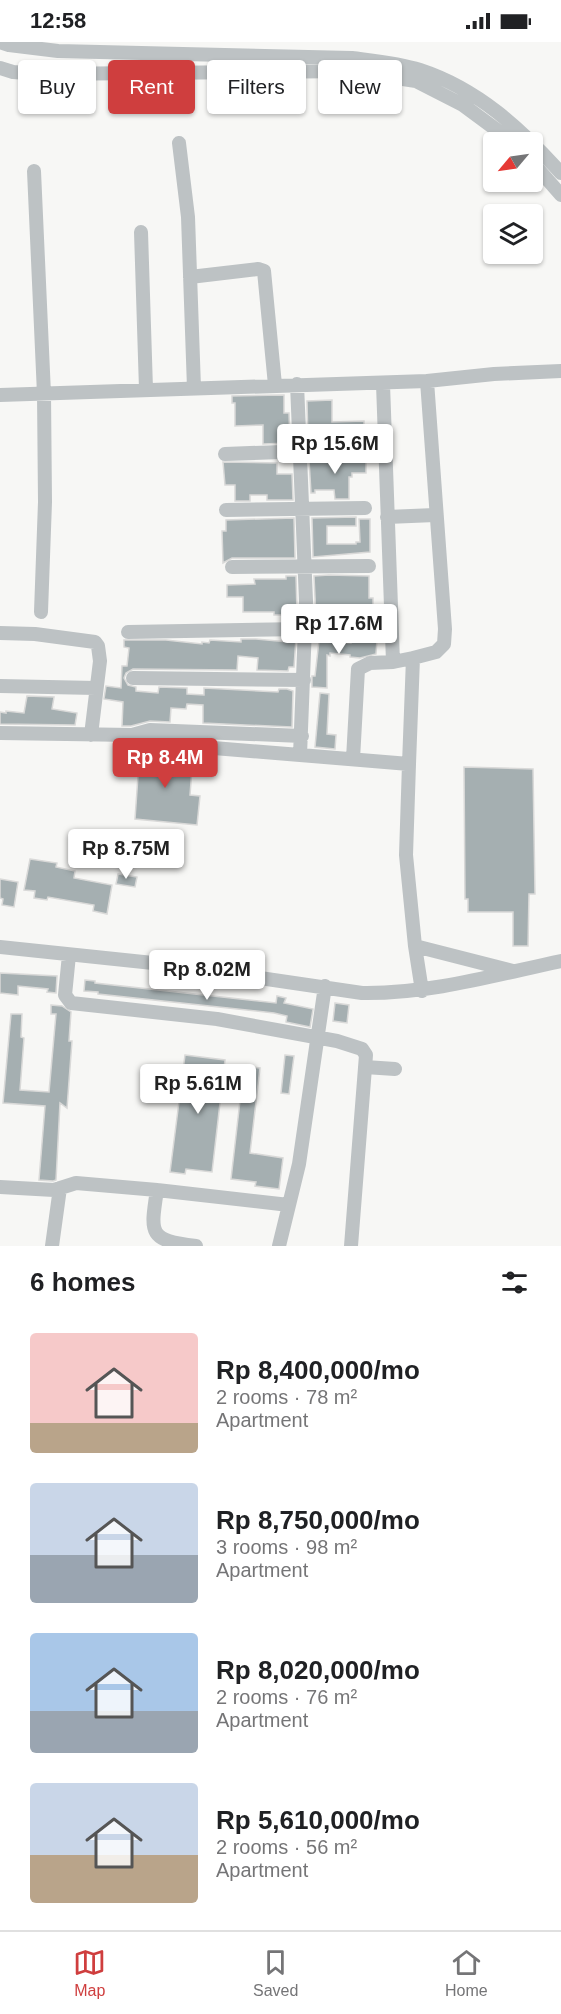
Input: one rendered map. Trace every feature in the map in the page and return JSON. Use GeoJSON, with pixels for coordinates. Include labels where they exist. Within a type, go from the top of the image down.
{"type":"FeatureCollection","features":[{"type":"Feature","properties":{"kind":"street"},"geometry":{"type":"LineString","coordinates":[[0,42],[58,51],[352,58],[387,62],[420,70],[447,81],[509,119],[561,172]]}},
{"type":"Feature","properties":{"kind":"street"},"geometry":{"type":"LineString","coordinates":[[0,68],[13,72],[40,74],[350,71],[416,81],[463,105],[499,132]]}},
{"type":"Feature","properties":{"kind":"street"},"geometry":{"type":"LineString","coordinates":[[179,143],[188,217],[194,388]]}},
{"type":"Feature","properties":{"kind":"street"},"geometry":{"type":"LineString","coordinates":[[34,171],[44,394],[45,502],[41,612]]}},
{"type":"Feature","properties":{"kind":"street"},"geometry":{"type":"LineString","coordinates":[[543,175],[561,195]]}},
{"type":"Feature","properties":{"kind":"street"},"geometry":{"type":"LineString","coordinates":[[141,232],[146,389]]}},
{"type":"Feature","properties":{"kind":"street"},"geometry":{"type":"LineString","coordinates":[[190,277],[264,271],[275,385]]}},
{"type":"Feature","properties":{"kind":"street"},"geometry":{"type":"LineString","coordinates":[[0,395],[297,384],[383,384],[494,374],[561,371]]}},
{"type":"Feature","properties":{"kind":"street"},"geometry":{"type":"LineString","coordinates":[[353,759],[358,669],[370,663],[393,662],[436,652],[444,644],[445,629],[427,381]]}},
{"type":"Feature","properties":{"kind":"street"},"geometry":{"type":"LineString","coordinates":[[297,384],[306,565],[300,755]]}},
{"type":"Feature","properties":{"kind":"street"},"geometry":{"type":"LineString","coordinates":[[383,384],[393,662]]}},
{"type":"Feature","properties":{"kind":"street"},"geometry":{"type":"LineString","coordinates":[[225,454],[363,449]]}},
{"type":"Feature","properties":{"kind":"street"},"geometry":{"type":"LineString","coordinates":[[225,510],[365,508]]}},
{"type":"Feature","properties":{"kind":"street"},"geometry":{"type":"LineString","coordinates":[[387,517],[435,515]]}},
{"type":"Feature","properties":{"kind":"street"},"geometry":{"type":"LineString","coordinates":[[232,567],[369,566]]}},
{"type":"Feature","properties":{"kind":"street"},"geometry":{"type":"LineString","coordinates":[[128,632],[305,629],[371,623]]}},
{"type":"Feature","properties":{"kind":"street"},"geometry":{"type":"LineString","coordinates":[[0,633],[35,634],[94,642],[98,646],[100,660],[91,735]]}},
{"type":"Feature","properties":{"kind":"street"},"geometry":{"type":"LineString","coordinates":[[413,658],[406,855],[422,991]]}},
{"type":"Feature","properties":{"kind":"street"},"geometry":{"type":"LineString","coordinates":[[133,678],[304,680]]}},
{"type":"Feature","properties":{"kind":"street"},"geometry":{"type":"LineString","coordinates":[[0,686],[96,688]]}},
{"type":"Feature","properties":{"kind":"street"},"geometry":{"type":"LineString","coordinates":[[132,735],[150,730],[302,736]]}},
{"type":"Feature","properties":{"kind":"street"},"geometry":{"type":"LineString","coordinates":[[0,733],[132,735],[165,744],[410,764]]}},
{"type":"Feature","properties":{"kind":"street"},"geometry":{"type":"LineString","coordinates":[[415,946],[513,971]]}},
{"type":"Feature","properties":{"kind":"street"},"geometry":{"type":"LineString","coordinates":[[0,947],[172,965],[362,993],[388,994],[422,991],[561,961]]}},
{"type":"Feature","properties":{"kind":"street"},"geometry":{"type":"LineString","coordinates":[[69,955],[66,995],[71,1003],[217,1019],[337,1041],[362,1049],[366,1055],[351,1246]]}},
{"type":"Feature","properties":{"kind":"street"},"geometry":{"type":"LineString","coordinates":[[279,1246],[299,1164],[325,986]]}},
{"type":"Feature","properties":{"kind":"street"},"geometry":{"type":"LineString","coordinates":[[365,1067],[395,1069]]}},
{"type":"Feature","properties":{"kind":"street"},"geometry":{"type":"LineString","coordinates":[[0,1187],[54,1190],[76,1183],[289,1205]]}},
{"type":"Feature","properties":{"kind":"street"},"geometry":{"type":"LineString","coordinates":[[52,1246],[60,1188]]}},
{"type":"Feature","properties":{"kind":"street"},"geometry":{"type":"LineString","coordinates":[[157,1190],[154,1227],[158,1236],[166,1241],[187,1245]]}},
{"type":"Feature","properties":{"kind":"building"},"geometry":{"type":"Polygon","coordinates":[[[284,395],[284,413],[289,413],[290,443],[263,444],[263,425],[235,426],[235,403],[232,403],[232,396],[284,395]]]}},
{"type":"Feature","properties":{"kind":"building"},"geometry":{"type":"Polygon","coordinates":[[[332,400],[332,422],[364,421],[364,440],[347,438],[347,435],[316,435],[316,441],[308,441],[307,401],[332,400]]]}},
{"type":"Feature","properties":{"kind":"building"},"geometry":{"type":"Polygon","coordinates":[[[366,457],[366,473],[352,473],[352,477],[349,477],[349,499],[335,499],[334,490],[315,490],[315,493],[311,493],[309,460],[366,457]]]}},
{"type":"Feature","properties":{"kind":"building"},"geometry":{"type":"Polygon","coordinates":[[[223,462],[277,463],[277,474],[292,474],[293,500],[267,500],[267,495],[250,495],[250,501],[235,501],[235,485],[225,485],[223,462]]]}},
{"type":"Feature","properties":{"kind":"building"},"geometry":{"type":"Polygon","coordinates":[[[356,517],[356,526],[327,526],[327,544],[360,542],[359,519],[370,519],[370,552],[313,557],[312,518],[356,517]]]}},
{"type":"Feature","properties":{"kind":"building"},"geometry":{"type":"Polygon","coordinates":[[[294,518],[295,558],[232,558],[223,563],[222,531],[226,531],[226,520],[294,518]]]}},
{"type":"Feature","properties":{"kind":"building"},"geometry":{"type":"Polygon","coordinates":[[[286,576],[296,576],[297,612],[282,612],[282,615],[274,615],[274,612],[243,612],[243,597],[227,597],[227,585],[255,584],[254,579],[286,579],[286,576]]]}},
{"type":"Feature","properties":{"kind":"building"},"geometry":{"type":"Polygon","coordinates":[[[314,576],[369,576],[369,598],[373,598],[373,609],[340,611],[340,617],[316,618],[314,576]]]}},
{"type":"Feature","properties":{"kind":"building"},"geometry":{"type":"Polygon","coordinates":[[[335,635],[335,642],[351,643],[351,640],[365,642],[366,638],[377,639],[376,654],[360,658],[330,653],[330,656],[327,655],[327,688],[312,687],[319,641],[322,641],[322,636],[335,635]]]}},
{"type":"Feature","properties":{"kind":"building"},"geometry":{"type":"Polygon","coordinates":[[[288,638],[296,638],[294,667],[289,667],[288,671],[257,670],[258,658],[238,656],[237,670],[133,669],[126,673],[124,678],[128,685],[136,687],[136,691],[158,693],[159,687],[187,688],[187,694],[204,695],[204,688],[278,692],[279,689],[287,689],[293,691],[292,727],[203,723],[203,705],[187,704],[186,709],[171,708],[170,722],[150,721],[122,726],[123,702],[104,699],[106,686],[121,688],[122,666],[127,666],[129,648],[124,647],[124,640],[166,640],[202,644],[202,642],[209,643],[210,640],[241,642],[241,639],[288,642],[288,638]]]}},
{"type":"Feature","properties":{"kind":"building"},"geometry":{"type":"Polygon","coordinates":[[[320,693],[329,694],[327,734],[336,735],[335,749],[315,747],[320,693]]]}},
{"type":"Feature","properties":{"kind":"building"},"geometry":{"type":"Polygon","coordinates":[[[27,696],[54,697],[52,709],[77,713],[75,725],[0,724],[0,712],[24,713],[27,696]]]}},
{"type":"Feature","properties":{"kind":"building"},"geometry":{"type":"Polygon","coordinates":[[[140,747],[163,753],[188,755],[187,768],[192,769],[190,795],[200,796],[197,825],[135,819],[140,747]]]}},
{"type":"Feature","properties":{"kind":"building"},"geometry":{"type":"Polygon","coordinates":[[[464,767],[533,769],[535,894],[529,894],[528,946],[513,946],[513,912],[468,912],[468,899],[465,899],[464,767]]]}},
{"type":"Feature","properties":{"kind":"building"},"geometry":{"type":"Polygon","coordinates":[[[30,859],[57,863],[56,867],[75,871],[74,878],[112,885],[107,914],[93,911],[94,905],[48,897],[47,900],[34,898],[35,891],[24,890],[30,859]]]}},
{"type":"Feature","properties":{"kind":"building"},"geometry":{"type":"Polygon","coordinates":[[[118,874],[137,877],[135,887],[116,884],[118,874]]]}},
{"type":"Feature","properties":{"kind":"building"},"geometry":{"type":"Polygon","coordinates":[[[0,879],[18,882],[14,907],[2,905],[0,879]]]}},
{"type":"Feature","properties":{"kind":"building"},"geometry":{"type":"Polygon","coordinates":[[[0,973],[57,976],[56,993],[47,992],[48,989],[18,986],[18,995],[0,993],[0,973]]]}},
{"type":"Feature","properties":{"kind":"building"},"geometry":{"type":"Polygon","coordinates":[[[85,980],[276,1003],[277,996],[286,998],[284,1003],[313,1009],[310,1027],[286,1022],[287,1016],[274,1013],[98,994],[98,992],[84,991],[85,980]]]}},
{"type":"Feature","properties":{"kind":"building"},"geometry":{"type":"Polygon","coordinates":[[[335,1003],[349,1005],[347,1023],[333,1021],[335,1003]]]}},
{"type":"Feature","properties":{"kind":"building"},"geometry":{"type":"Polygon","coordinates":[[[51,1005],[62,1006],[71,1012],[69,1041],[72,1041],[67,1108],[60,1103],[56,1180],[53,1181],[39,1180],[45,1106],[3,1103],[11,1014],[22,1014],[21,1037],[24,1038],[20,1090],[49,1092],[56,1014],[51,1014],[51,1005]]]}},
{"type":"Feature","properties":{"kind":"building"},"geometry":{"type":"Polygon","coordinates":[[[185,1055],[225,1060],[212,1172],[186,1169],[185,1174],[170,1172],[185,1055]]]}},
{"type":"Feature","properties":{"kind":"building"},"geometry":{"type":"Polygon","coordinates":[[[285,1055],[294,1056],[289,1094],[281,1093],[285,1055]]]}},
{"type":"Feature","properties":{"kind":"building"},"geometry":{"type":"Polygon","coordinates":[[[244,1066],[260,1068],[250,1153],[283,1158],[279,1189],[255,1186],[256,1182],[231,1179],[244,1066]]]}}]}
